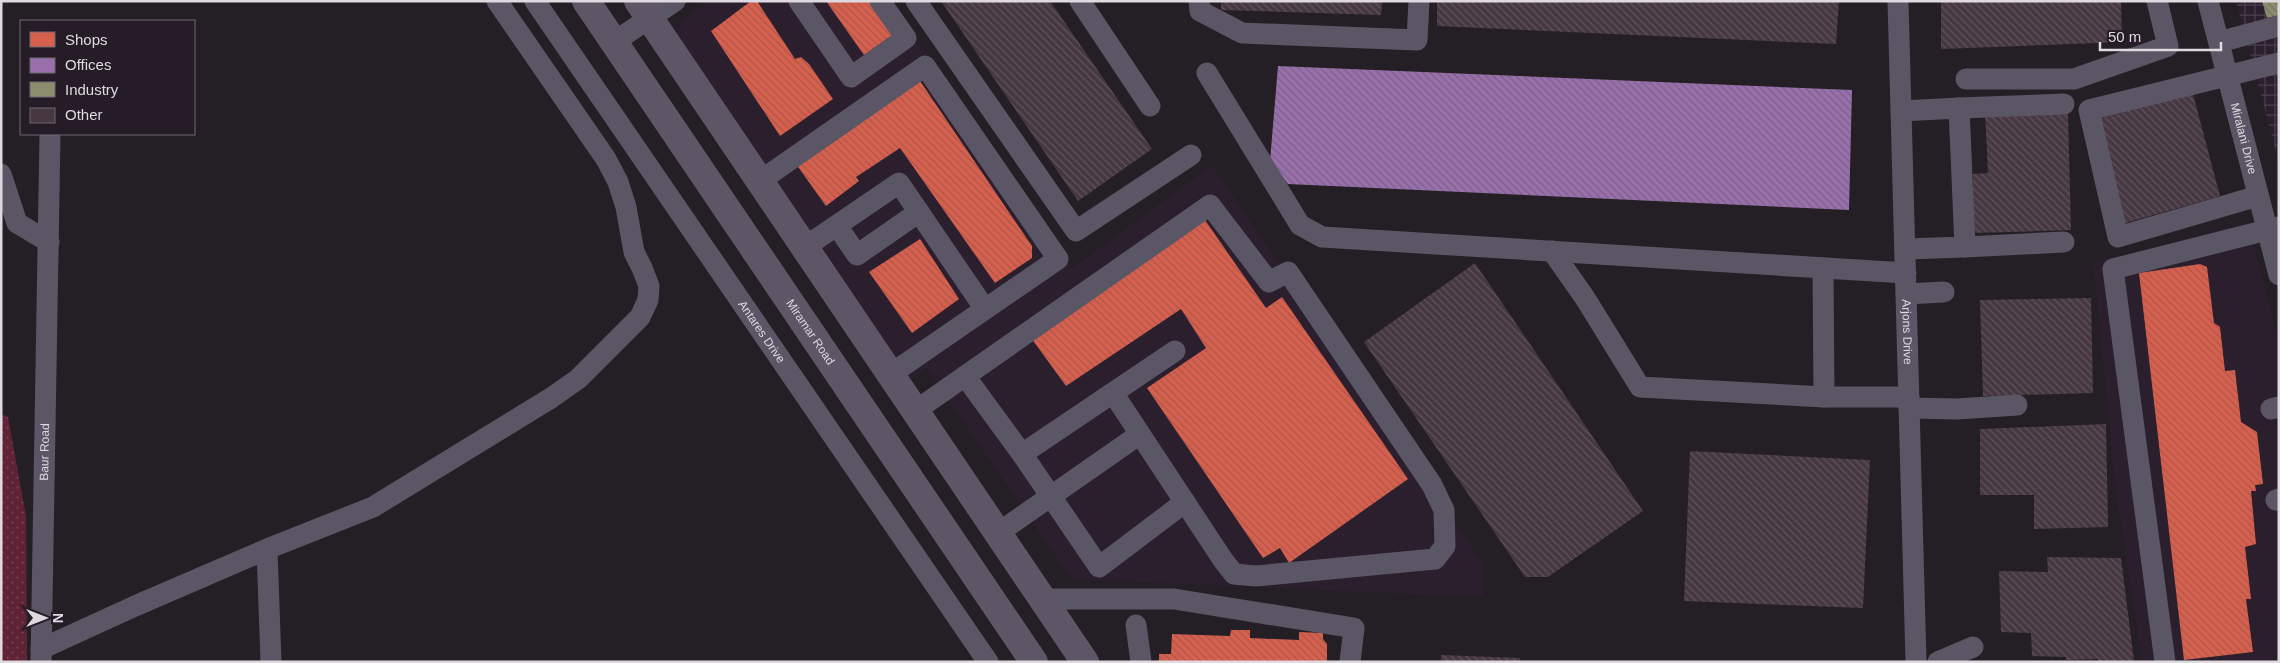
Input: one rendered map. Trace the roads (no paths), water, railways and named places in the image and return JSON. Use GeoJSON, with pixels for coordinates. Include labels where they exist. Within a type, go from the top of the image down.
{"type":"FeatureCollection","features":[{"type":"Feature","properties":{"kind":"main road","name":"Miramar Road"},"geometry":{"type":"LineString","coordinates":[[586,1],[1034,662]]}},
{"type":"Feature","properties":{"kind":"main road"},"geometry":{"type":"LineString","coordinates":[[644,10],[1085,662]]}},
{"type":"Feature","properties":{"kind":"street"},"geometry":{"type":"LineString","coordinates":[[41,656],[135,606],[266,550],[374,508],[551,398],[578,379],[640,317],[648,300],[649,286],[634,252],[626,207],[618,182],[606,159],[496,1]]}},
{"type":"Feature","properties":{"kind":"street","name":"Antares Drive"},"geometry":{"type":"LineString","coordinates":[[535,1],[988,662]]}},
{"type":"Feature","properties":{"kind":"street"},"geometry":{"type":"LineString","coordinates":[[614,42],[644,10],[675,1]]}},
{"type":"Feature","properties":{"kind":"street"},"geometry":{"type":"LineString","coordinates":[[799,1],[851,77],[906,38]]}},
{"type":"Feature","properties":{"kind":"street"},"geometry":{"type":"LineString","coordinates":[[880,1],[1058,258],[891,374]]}},
{"type":"Feature","properties":{"kind":"street"},"geometry":{"type":"LineString","coordinates":[[916,1],[1076,231],[1191,155]]}},
{"type":"Feature","properties":{"kind":"street"},"geometry":{"type":"LineString","coordinates":[[1080,1],[1150,106]]}},
{"type":"Feature","properties":{"kind":"street"},"geometry":{"type":"LineString","coordinates":[[1199,1],[1200,11],[1242,33],[1417,40],[1419,1]]}},
{"type":"Feature","properties":{"kind":"street","name":"Arjons Drive"},"geometry":{"type":"LineString","coordinates":[[1898,1],[1916,662]]}},
{"type":"Feature","properties":{"kind":"street"},"geometry":{"type":"LineString","coordinates":[[1966,79],[2074,79],[2168,46],[2157,1]]}},
{"type":"Feature","properties":{"kind":"street","name":"Miralani Drive"},"geometry":{"type":"LineString","coordinates":[[2208,1],[2258,196],[2273,228],[2279,276]]}},
{"type":"Feature","properties":{"kind":"street"},"geometry":{"type":"LineString","coordinates":[[2219,42],[2279,26]]}},
{"type":"Feature","properties":{"kind":"street"},"geometry":{"type":"LineString","coordinates":[[2258,196],[2118,238],[2089,110],[2279,63]]}},
{"type":"Feature","properties":{"kind":"street"},"geometry":{"type":"LineString","coordinates":[[760,180],[925,66]]}},
{"type":"Feature","properties":{"kind":"street"},"geometry":{"type":"LineString","coordinates":[[1207,73],[1300,225],[1322,238],[1906,273]]}},
{"type":"Feature","properties":{"kind":"street"},"geometry":{"type":"LineString","coordinates":[[1901,111],[2064,104]]}},
{"type":"Feature","properties":{"kind":"street"},"geometry":{"type":"LineString","coordinates":[[1959,108],[1965,247]]}},
{"type":"Feature","properties":{"kind":"street","name":"Baur Road"},"geometry":{"type":"LineString","coordinates":[[41,656],[50,135]]}},
{"type":"Feature","properties":{"kind":"street"},"geometry":{"type":"LineString","coordinates":[[1,174],[17,223],[49,242]]}},
{"type":"Feature","properties":{"kind":"street"},"geometry":{"type":"LineString","coordinates":[[805,247],[899,183],[985,309]]}},
{"type":"Feature","properties":{"kind":"street"},"geometry":{"type":"LineString","coordinates":[[916,411],[1210,205],[1268,282],[1288,272],[1294,280],[1432,484],[1444,510],[1445,546],[1435,559],[1256,576],[1234,574],[1113,393]]}},
{"type":"Feature","properties":{"kind":"street"},"geometry":{"type":"LineString","coordinates":[[837,226],[857,255],[919,212]]}},
{"type":"Feature","properties":{"kind":"street"},"geometry":{"type":"LineString","coordinates":[[2166,662],[2113,269],[2273,228]]}},
{"type":"Feature","properties":{"kind":"street"},"geometry":{"type":"LineString","coordinates":[[1905,249],[2064,242]]}},
{"type":"Feature","properties":{"kind":"street"},"geometry":{"type":"LineString","coordinates":[[1552,251],[1585,298],[1640,387],[1824,397],[1909,403],[1957,409],[2017,406]]}},
{"type":"Feature","properties":{"kind":"street"},"geometry":{"type":"LineString","coordinates":[[1823,268],[1824,397]]}},
{"type":"Feature","properties":{"kind":"street"},"geometry":{"type":"LineString","coordinates":[[1906,294],[1944,292]]}},
{"type":"Feature","properties":{"kind":"street"},"geometry":{"type":"LineString","coordinates":[[1022,454],[1175,351]]}},
{"type":"Feature","properties":{"kind":"street"},"geometry":{"type":"LineString","coordinates":[[965,376],[1022,454],[1099,567],[1185,502]]}},
{"type":"Feature","properties":{"kind":"street"},"geometry":{"type":"LineString","coordinates":[[998,533],[1140,434]]}},
{"type":"Feature","properties":{"kind":"street"},"geometry":{"type":"LineString","coordinates":[[266,550],[271,662]]}},
{"type":"Feature","properties":{"kind":"street"},"geometry":{"type":"LineString","coordinates":[[1043,599],[1174,599],[1354,628],[1350,662]]}},
{"type":"Feature","properties":{"kind":"street"},"geometry":{"type":"LineString","coordinates":[[1136,625],[1141,662]]}},
{"type":"Feature","properties":{"kind":"street"},"geometry":{"type":"LineString","coordinates":[[1938,662],[1973,647]]}}]}
